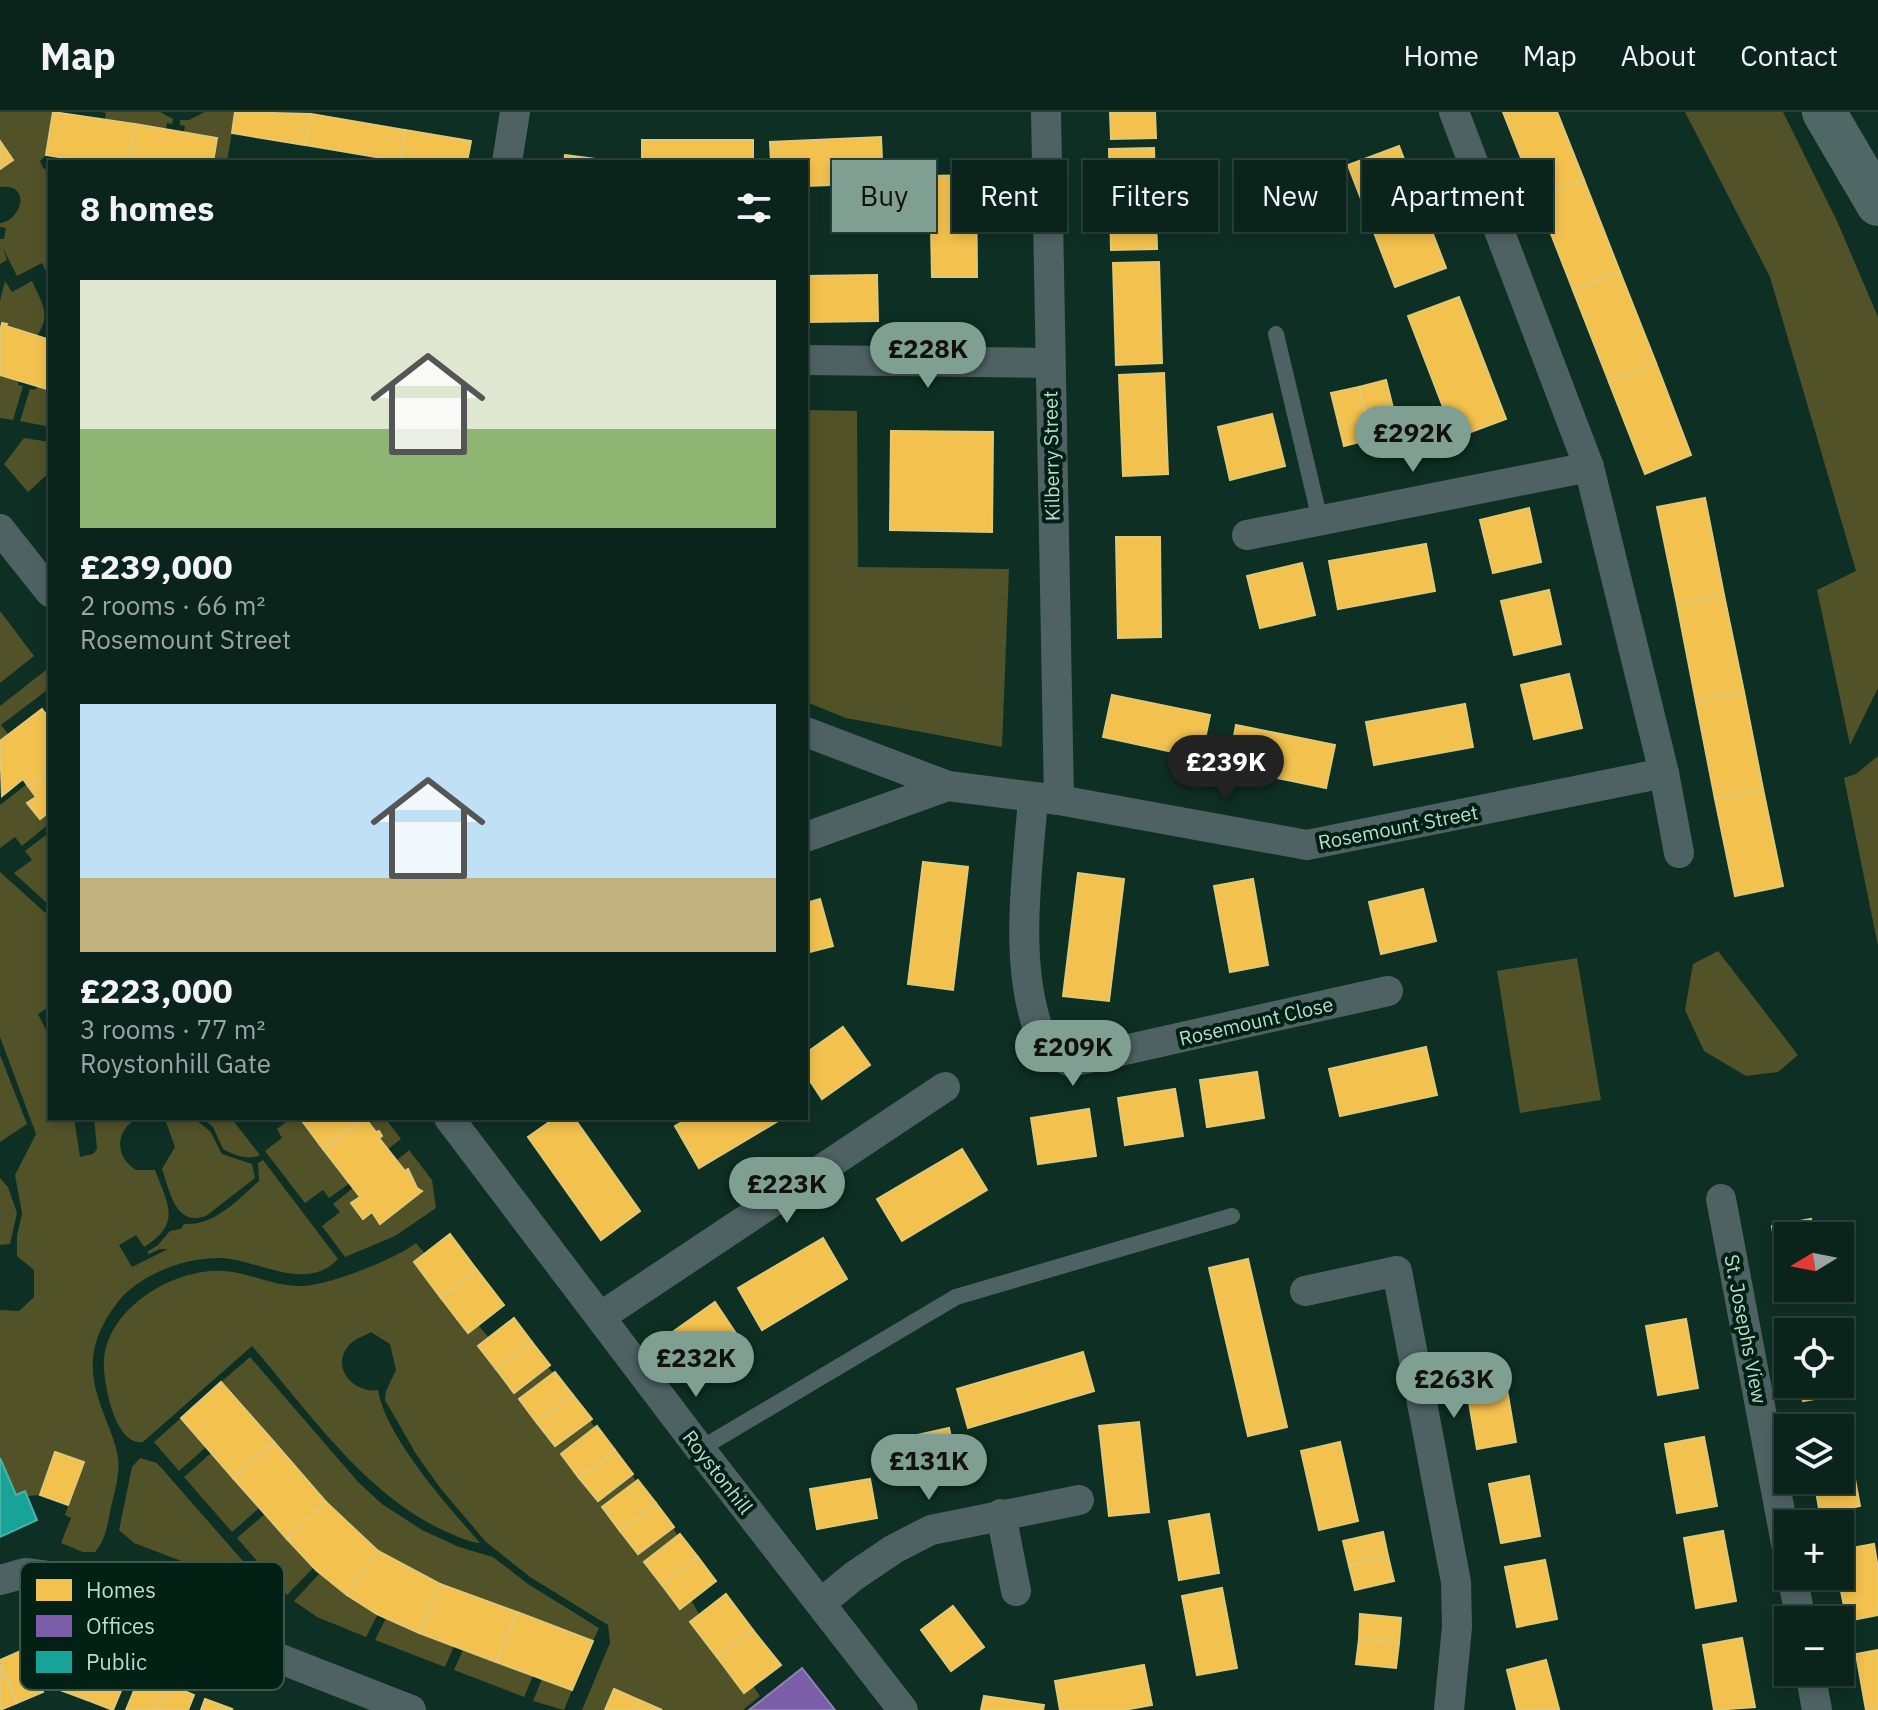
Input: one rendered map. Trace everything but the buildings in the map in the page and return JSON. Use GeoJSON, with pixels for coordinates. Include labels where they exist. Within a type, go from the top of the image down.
{"type":"FeatureCollection","features":[{"type":"Feature","properties":{"kind":"highway"},"geometry":{"type":"LineString","coordinates":[[1824,112],[1878,204]]}},
{"type":"Feature","properties":{"kind":"highway"},"geometry":{"type":"LineString","coordinates":[[1851,112],[1878,175]]}},
{"type":"Feature","properties":{"kind":"street"},"geometry":{"type":"LineString","coordinates":[[507,160],[515,112]]}},
{"type":"Feature","properties":{"kind":"street","name":"Kilberry Street"},"geometry":{"type":"LineString","coordinates":[[1046,112],[1049,363],[1046,799]]}},
{"type":"Feature","properties":{"kind":"street"},"geometry":{"type":"LineString","coordinates":[[1454,112],[1589,467],[1664,773],[1679,853]]}},
{"type":"Feature","properties":{"kind":"street"},"geometry":{"type":"LineString","coordinates":[[808,360],[1049,363]]}},
{"type":"Feature","properties":{"kind":"street"},"geometry":{"type":"LineString","coordinates":[[1247,535],[1589,467]]}},
{"type":"Feature","properties":{"kind":"street"},"geometry":{"type":"LineString","coordinates":[[0,529],[45,573]]}},
{"type":"Feature","properties":{"kind":"street"},"geometry":{"type":"LineString","coordinates":[[808,733],[948,786]]}},
{"type":"Feature","properties":{"kind":"street","name":"Rosemount Street"},"geometry":{"type":"LineString","coordinates":[[808,836],[948,786],[1046,799],[1307,845],[1664,773]]}},
{"type":"Feature","properties":{"kind":"street","name":"Rosemount Close"},"geometry":{"type":"LineString","coordinates":[[1046,799],[1026,904],[1027,981],[1036,1022],[1051,1053],[1071,1062],[1388,991]]}},
{"type":"Feature","properties":{"kind":"street"},"geometry":{"type":"LineString","coordinates":[[600,1317],[945,1087]]}},
{"type":"Feature","properties":{"kind":"street","name":"Roystonhill"},"geometry":{"type":"LineString","coordinates":[[451,1120],[903,1710]]}},
{"type":"Feature","properties":{"kind":"street","name":"St. Josephs View"},"geometry":{"type":"LineString","coordinates":[[1721,1199],[1780,1510]]}},
{"type":"Feature","properties":{"kind":"street"},"geometry":{"type":"LineString","coordinates":[[1305,1291],[1397,1271],[1456,1582],[1457,1627],[1449,1710]]}},
{"type":"Feature","properties":{"kind":"street"},"geometry":{"type":"LineString","coordinates":[[821,1603],[854,1576],[912,1538],[947,1525],[1079,1500]]}},
{"type":"Feature","properties":{"kind":"street"},"geometry":{"type":"LineString","coordinates":[[1001,1514],[1016,1591]]}},
{"type":"Feature","properties":{"kind":"street"},"geometry":{"type":"LineString","coordinates":[[0,1580],[20,1574]]}},
{"type":"Feature","properties":{"kind":"street"},"geometry":{"type":"LineString","coordinates":[[284,1660],[411,1710]]}},
{"type":"Feature","properties":{"kind":"street"},"geometry":{"type":"LineString","coordinates":[[1813,1686],[1817,1710]]}},
{"type":"Feature","properties":{"kind":"lane"},"geometry":{"type":"LineString","coordinates":[[1276,334],[1320,520]]}},
{"type":"Feature","properties":{"kind":"lane"},"geometry":{"type":"LineString","coordinates":[[700,1449],[956,1297],[1232,1216]]}},
{"type":"Feature","properties":{"kind":"shaded area"},"geometry":{"type":"Polygon","coordinates":[[[0,112],[53,112],[46,155],[40,161],[48,170],[48,273],[42,263],[17,276],[3,248],[7,260],[0,264],[0,239],[4,239],[6,228],[0,227],[0,223],[14,216],[20,196],[10,187],[0,187],[0,169],[13,160],[0,141],[0,112]]]}},
{"type":"Feature","properties":{"kind":"shaded area"},"geometry":{"type":"Polygon","coordinates":[[[102,112],[160,112],[173,119],[172,124],[167,123],[166,129],[105,119],[106,113],[102,112]]]}},
{"type":"Feature","properties":{"kind":"shaded area"},"geometry":{"type":"Polygon","coordinates":[[[205,112],[235,112],[227,160],[213,160],[217,138],[184,132],[185,126],[180,125],[180,120],[189,120],[205,112]]]}},
{"type":"Feature","properties":{"kind":"shaded area"},"geometry":{"type":"Polygon","coordinates":[[[1685,112],[1783,112],[1837,221],[1878,317],[1878,688],[1850,745],[1817,590],[1856,571],[1770,277],[1685,112]]]}},
{"type":"Feature","properties":{"kind":"shaded area"},"geometry":{"type":"Polygon","coordinates":[[[5,281],[12,292],[32,281],[44,316],[37,336],[0,322],[0,301],[5,281]]]}},
{"type":"Feature","properties":{"kind":"shaded area"},"geometry":{"type":"Polygon","coordinates":[[[0,375],[19,380],[18,385],[23,386],[13,420],[0,418],[0,375]]]}},
{"type":"Feature","properties":{"kind":"shaded area"},"geometry":{"type":"Polygon","coordinates":[[[38,385],[48,389],[48,427],[20,421],[30,389],[35,390],[38,385]]]}},
{"type":"Feature","properties":{"kind":"shaded area"},"geometry":{"type":"Polygon","coordinates":[[[808,410],[857,411],[858,567],[1009,569],[1002,747],[846,718],[808,703],[808,410]]]}},
{"type":"Feature","properties":{"kind":"shaded area"},"geometry":{"type":"Polygon","coordinates":[[[24,438],[48,442],[48,474],[28,492],[4,464],[24,438]]]}},
{"type":"Feature","properties":{"kind":"shaded area"},"geometry":{"type":"Polygon","coordinates":[[[0,611],[34,656],[0,683],[0,611]]]}},
{"type":"Feature","properties":{"kind":"shaded area"},"geometry":{"type":"Polygon","coordinates":[[[46,670],[48,690],[1,725],[8,734],[0,741],[0,706],[46,670]]]}},
{"type":"Feature","properties":{"kind":"shaded area"},"geometry":{"type":"Polygon","coordinates":[[[1878,756],[1878,946],[1844,778],[1856,774],[1878,756]]]}},
{"type":"Feature","properties":{"kind":"shaded area"},"geometry":{"type":"Polygon","coordinates":[[[27,784],[36,797],[28,804],[40,819],[48,813],[48,825],[22,846],[15,837],[0,848],[0,805],[27,784]]]}},
{"type":"Feature","properties":{"kind":"shaded area"},"geometry":{"type":"Polygon","coordinates":[[[48,834],[48,904],[14,873],[32,860],[25,851],[48,834]]]}},
{"type":"Feature","properties":{"kind":"shaded area"},"geometry":{"type":"Polygon","coordinates":[[[0,872],[48,915],[48,1007],[38,1014],[48,1034],[48,1120],[74,1120],[80,1157],[93,1154],[97,1149],[94,1120],[135,1120],[121,1136],[121,1151],[136,1170],[155,1170],[164,1193],[169,1213],[164,1230],[144,1247],[136,1235],[119,1245],[132,1267],[168,1249],[147,1252],[170,1231],[216,1216],[234,1203],[259,1181],[258,1163],[263,1160],[338,1259],[325,1269],[297,1274],[236,1260],[208,1258],[164,1269],[138,1284],[117,1303],[100,1331],[93,1358],[95,1386],[118,1464],[106,1531],[95,1552],[83,1552],[61,1543],[71,1518],[65,1515],[83,1462],[55,1452],[40,1495],[27,1496],[25,1492],[16,1495],[0,1457],[0,1310],[19,1311],[34,1297],[34,1270],[17,1256],[22,1213],[15,1175],[36,1134],[0,1037],[0,872]]]}},
{"type":"Feature","properties":{"kind":"shaded area"},"geometry":{"type":"Polygon","coordinates":[[[1718,951],[1798,1055],[1778,1072],[1746,1076],[1704,1051],[1685,1010],[1693,964],[1718,951]]]}},
{"type":"Feature","properties":{"kind":"shaded area"},"geometry":{"type":"Polygon","coordinates":[[[1577,958],[1601,1100],[1520,1113],[1497,971],[1577,958]]]}},
{"type":"Feature","properties":{"kind":"shaded area"},"geometry":{"type":"Polygon","coordinates":[[[0,1055],[27,1124],[0,1142],[0,1055]]]}},
{"type":"Feature","properties":{"kind":"shaded area"},"geometry":{"type":"Polygon","coordinates":[[[160,1120],[196,1120],[210,1131],[222,1154],[252,1164],[255,1178],[206,1216],[187,1216],[175,1205],[162,1169],[175,1147],[166,1122],[160,1120]]]}},
{"type":"Feature","properties":{"kind":"shaded area"},"geometry":{"type":"Polygon","coordinates":[[[205,1120],[233,1120],[260,1155],[246,1157],[223,1149],[213,1127],[205,1120]]]}},
{"type":"Feature","properties":{"kind":"shaded area"},"geometry":{"type":"Polygon","coordinates":[[[288,1120],[302,1120],[350,1183],[329,1198],[323,1190],[305,1203],[265,1151],[282,1138],[277,1129],[288,1120]]]}},
{"type":"Feature","properties":{"kind":"shaded area"},"geometry":{"type":"Polygon","coordinates":[[[365,1120],[387,1120],[401,1139],[388,1149],[379,1138],[382,1136],[365,1120]]]}},
{"type":"Feature","properties":{"kind":"shaded area"},"geometry":{"type":"Polygon","coordinates":[[[409,1150],[432,1180],[436,1208],[395,1236],[345,1257],[322,1226],[340,1212],[333,1204],[353,1188],[360,1197],[352,1204],[363,1219],[372,1212],[380,1223],[422,1192],[408,1169],[405,1171],[396,1161],[409,1150]]]}},
{"type":"Feature","properties":{"kind":"shaded area"},"geometry":{"type":"Polygon","coordinates":[[[0,1178],[8,1187],[17,1213],[10,1244],[0,1245],[0,1178]]]}},
{"type":"Feature","properties":{"kind":"shaded area"},"geometry":{"type":"Polygon","coordinates":[[[416,1243],[425,1254],[414,1263],[468,1333],[478,1325],[489,1338],[479,1346],[514,1393],[548,1367],[553,1373],[519,1400],[555,1446],[590,1420],[595,1428],[562,1454],[597,1501],[632,1475],[636,1481],[602,1508],[637,1554],[673,1528],[678,1536],[644,1562],[680,1608],[691,1600],[744,1692],[753,1686],[760,1696],[743,1710],[662,1710],[614,1689],[605,1710],[582,1710],[610,1643],[608,1625],[530,1577],[486,1542],[441,1489],[416,1454],[385,1400],[396,1370],[390,1344],[371,1332],[352,1342],[344,1352],[342,1361],[347,1377],[360,1388],[378,1390],[383,1409],[405,1450],[480,1543],[445,1531],[416,1516],[389,1496],[340,1450],[252,1346],[143,1442],[134,1441],[119,1426],[107,1389],[104,1368],[106,1347],[114,1328],[127,1311],[163,1285],[184,1276],[225,1271],[293,1286],[314,1285],[378,1263],[416,1243]]]}},
{"type":"Feature","properties":{"kind":"shaded area"},"geometry":{"type":"Polygon","coordinates":[[[250,1357],[359,1483],[382,1504],[422,1530],[459,1547],[493,1557],[528,1584],[599,1628],[593,1641],[440,1584],[378,1551],[339,1517],[221,1382],[250,1357]]]}},
{"type":"Feature","properties":{"kind":"shaded area"},"geometry":{"type":"Polygon","coordinates":[[[181,1418],[206,1447],[179,1471],[154,1442],[181,1418]]]}},
{"type":"Feature","properties":{"kind":"shaded area"},"geometry":{"type":"Polygon","coordinates":[[[211,1453],[259,1508],[232,1532],[184,1477],[211,1453]]]}},
{"type":"Feature","properties":{"kind":"shaded area"},"geometry":{"type":"Polygon","coordinates":[[[140,1458],[157,1463],[244,1562],[184,1562],[134,1543],[119,1530],[132,1467],[140,1458]]]}},
{"type":"Feature","properties":{"kind":"shaded area"},"geometry":{"type":"Polygon","coordinates":[[[265,1514],[313,1568],[287,1595],[284,1592],[284,1562],[258,1562],[237,1538],[265,1514]]]}},
{"type":"Feature","properties":{"kind":"shaded area"},"geometry":{"type":"Polygon","coordinates":[[[320,1573],[378,1614],[366,1637],[317,1617],[294,1601],[320,1573]]]}},
{"type":"Feature","properties":{"kind":"shaded area"},"geometry":{"type":"Polygon","coordinates":[[[386,1618],[454,1646],[445,1667],[375,1640],[386,1618]]]}},
{"type":"Feature","properties":{"kind":"shaded area"},"geometry":{"type":"Polygon","coordinates":[[[463,1650],[533,1676],[524,1697],[454,1670],[463,1650]]]}},
{"type":"Feature","properties":{"kind":"shaded area"},"geometry":{"type":"Polygon","coordinates":[[[542,1679],[572,1690],[564,1710],[533,1701],[542,1679]]]}}]}
